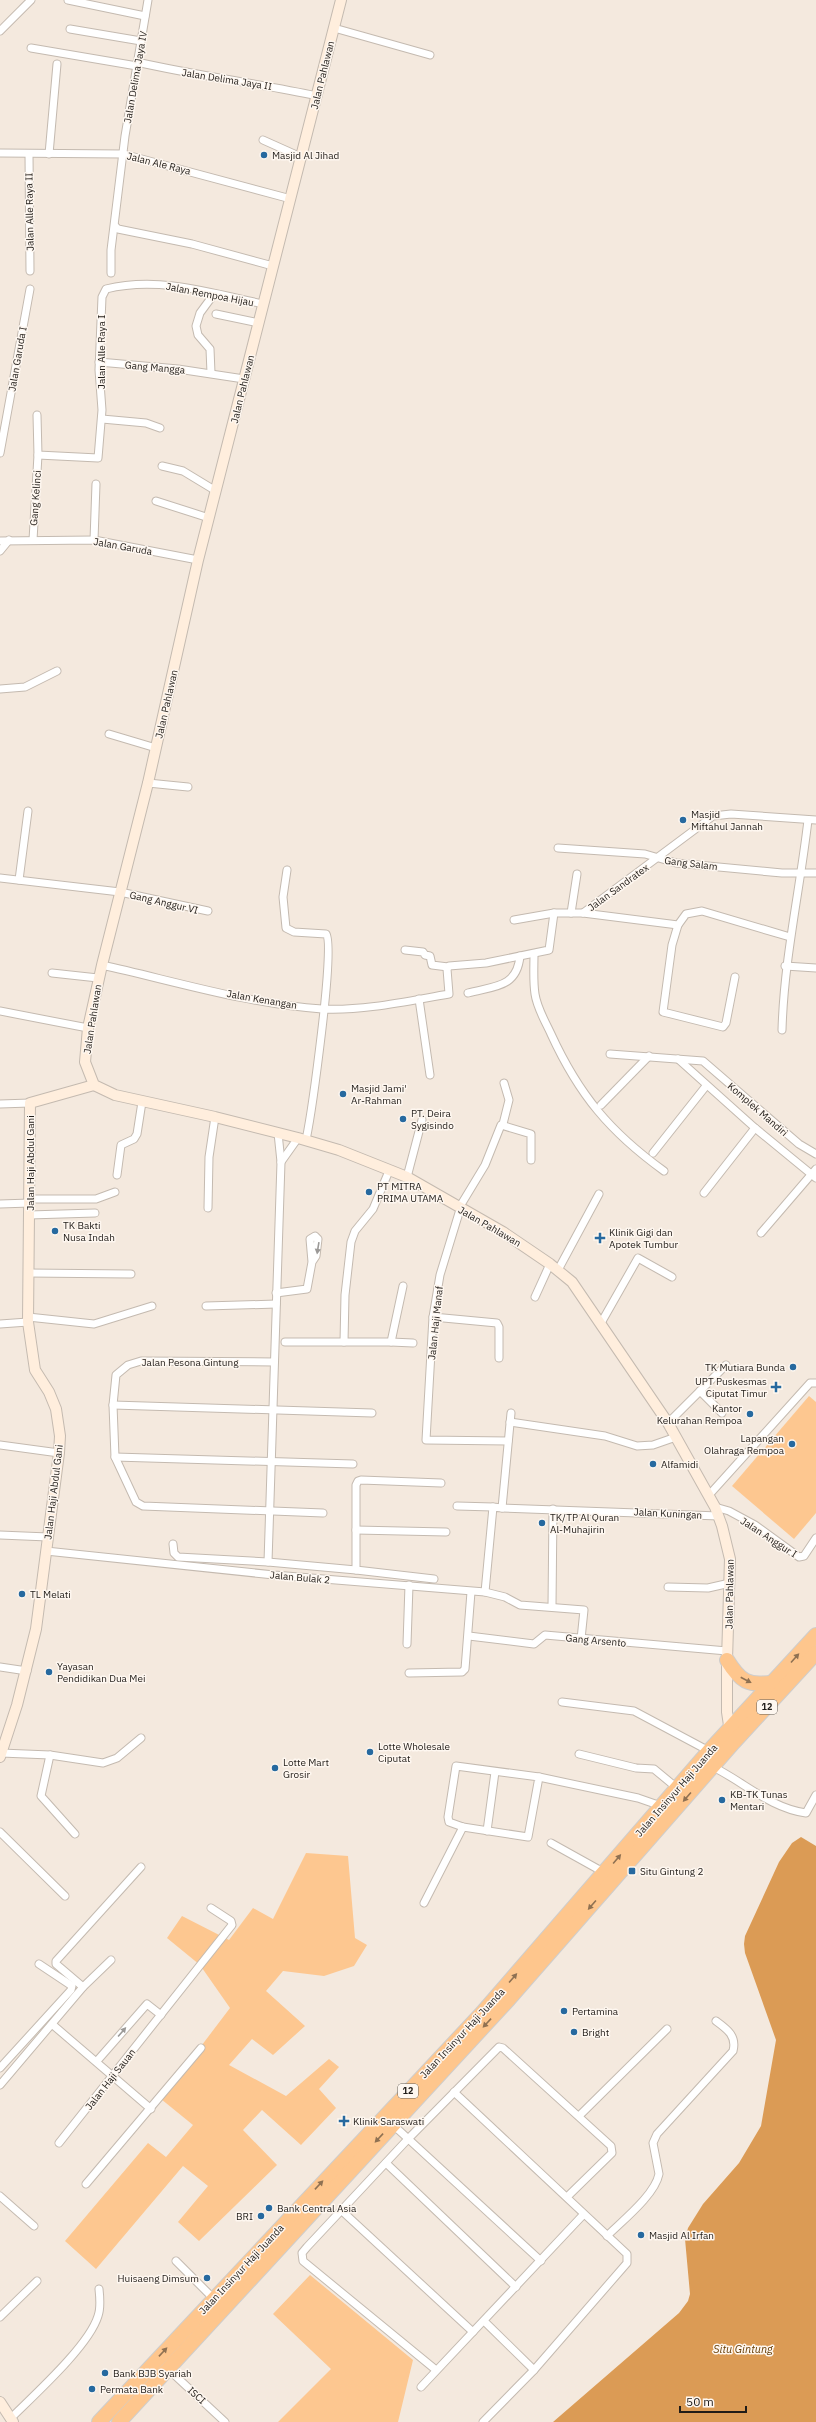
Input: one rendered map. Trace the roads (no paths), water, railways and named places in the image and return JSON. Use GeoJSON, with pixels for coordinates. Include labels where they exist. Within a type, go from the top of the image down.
{"type":"FeatureCollection","features":[{"type":"Feature","properties":{"kind":"highway","name":"Jalan Insinyur Haji Juanda"},"geometry":{"type":"LineString","coordinates":[[99,2422],[213,2298],[530,1976],[713,1767],[731,1736],[774,1682],[816,1635]]}},
{"type":"Feature","properties":{"kind":"highway","name":"Jalan Insinyur Haji Juanda"},"geometry":{"type":"LineString","coordinates":[[119,2422],[482,2013],[605,1873],[709,1751],[731,1736],[816,1653]]}},
{"type":"Feature","properties":{"kind":"highway"},"geometry":{"type":"LineString","coordinates":[[727,1655],[736,1674],[745,1681],[760,1684],[774,1682]]}},
{"type":"Feature","properties":{"kind":"main road","name":"Jalan Pahlawan"},"geometry":{"type":"LineString","coordinates":[[341,0],[198,560],[148,783],[98,978],[88,1028],[85,1062],[94,1084],[106,1092],[142,1102],[215,1117],[302,1139],[339,1150],[407,1177],[460,1209],[503,1232],[554,1267],[579,1291],[668,1423],[717,1512],[730,1560],[727,1655],[731,1736]]}},
{"type":"Feature","properties":{"kind":"main road","name":"Jalan Haji Abdul Gani"},"geometry":{"type":"LineString","coordinates":[[1,1755],[27,1670],[36,1629],[60,1436],[56,1410],[49,1392],[35,1370],[28,1319],[30,1103],[94,1084]]}},
{"type":"Feature","properties":{"kind":"main road"},"geometry":{"type":"LineString","coordinates":[[0,2402],[11,2420]]}},
{"type":"Feature","properties":{"kind":"street"},"geometry":{"type":"LineString","coordinates":[[0,31],[31,0]]}},
{"type":"Feature","properties":{"kind":"street"},"geometry":{"type":"LineString","coordinates":[[68,0],[145,16]]}},
{"type":"Feature","properties":{"kind":"street","name":"Jalan Delima Jaya IV"},"geometry":{"type":"LineString","coordinates":[[123,154],[148,0]]}},
{"type":"Feature","properties":{"kind":"street"},"geometry":{"type":"LineString","coordinates":[[334,28],[430,55]]}},
{"type":"Feature","properties":{"kind":"street"},"geometry":{"type":"LineString","coordinates":[[70,29],[141,41]]}},
{"type":"Feature","properties":{"kind":"street","name":"Jalan Delima Jaya II"},"geometry":{"type":"LineString","coordinates":[[31,48],[137,64],[192,75],[271,86],[317,96]]}},
{"type":"Feature","properties":{"kind":"street"},"geometry":{"type":"LineString","coordinates":[[50,154],[57,64]]}},
{"type":"Feature","properties":{"kind":"street"},"geometry":{"type":"LineString","coordinates":[[263,140],[301,157]]}},
{"type":"Feature","properties":{"kind":"street","name":"Jalan Ale Raya"},"geometry":{"type":"LineString","coordinates":[[0,153],[123,154],[290,198]]}},
{"type":"Feature","properties":{"kind":"street","name":"Jalan Alle Raya II"},"geometry":{"type":"LineString","coordinates":[[29,154],[30,271]]}},
{"type":"Feature","properties":{"kind":"street"},"geometry":{"type":"LineString","coordinates":[[111,274],[111,250],[123,154]]}},
{"type":"Feature","properties":{"kind":"street"},"geometry":{"type":"LineString","coordinates":[[115,226],[118,229],[192,244],[273,266]]}},
{"type":"Feature","properties":{"kind":"street","name":"Jalan Rempoa Hijau"},"geometry":{"type":"LineString","coordinates":[[108,288],[150,283],[182,287],[264,304]]}},
{"type":"Feature","properties":{"kind":"street","name":"Jalan Alle Raya I"},"geometry":{"type":"LineString","coordinates":[[38,455],[98,458],[102,419],[99,362],[102,297],[103,291],[108,288]]}},
{"type":"Feature","properties":{"kind":"street","name":"Jalan Garuda I"},"geometry":{"type":"LineString","coordinates":[[0,453],[30,289]]}},
{"type":"Feature","properties":{"kind":"street"},"geometry":{"type":"LineString","coordinates":[[211,373],[210,349],[198,335],[196,326],[200,313],[214,294]]}},
{"type":"Feature","properties":{"kind":"street"},"geometry":{"type":"LineString","coordinates":[[216,314],[259,323]]}},
{"type":"Feature","properties":{"kind":"street","name":"Gang Mangga"},"geometry":{"type":"LineString","coordinates":[[99,362],[211,373],[244,379]]}},
{"type":"Feature","properties":{"kind":"street","name":"Gang Kelinci"},"geometry":{"type":"LineString","coordinates":[[33,540],[38,455],[37,415]]}},
{"type":"Feature","properties":{"kind":"street"},"geometry":{"type":"LineString","coordinates":[[102,419],[146,423],[160,428]]}},
{"type":"Feature","properties":{"kind":"street"},"geometry":{"type":"LineString","coordinates":[[162,466],[183,471],[216,491]]}},
{"type":"Feature","properties":{"kind":"street"},"geometry":{"type":"LineString","coordinates":[[94,540],[96,484]]}},
{"type":"Feature","properties":{"kind":"street"},"geometry":{"type":"LineString","coordinates":[[156,501],[209,518]]}},
{"type":"Feature","properties":{"kind":"street","name":"Jalan Garuda"},"geometry":{"type":"LineString","coordinates":[[0,540],[94,540],[198,560]]}},
{"type":"Feature","properties":{"kind":"street"},"geometry":{"type":"LineString","coordinates":[[0,551],[9,540]]}},
{"type":"Feature","properties":{"kind":"street"},"geometry":{"type":"LineString","coordinates":[[0,689],[25,687],[57,671]]}},
{"type":"Feature","properties":{"kind":"street"},"geometry":{"type":"LineString","coordinates":[[109,734],[156,748]]}},
{"type":"Feature","properties":{"kind":"street"},"geometry":{"type":"LineString","coordinates":[[148,783],[188,787]]}},
{"type":"Feature","properties":{"kind":"street"},"geometry":{"type":"LineString","coordinates":[[19,880],[28,811]]}},
{"type":"Feature","properties":{"kind":"street","name":"Jalan Sandratex"},"geometry":{"type":"LineString","coordinates":[[583,913],[706,821],[718,814],[816,820]]}},
{"type":"Feature","properties":{"kind":"street"},"geometry":{"type":"LineString","coordinates":[[782,1030],[785,966],[802,874],[808,820]]}},
{"type":"Feature","properties":{"kind":"street","name":"Gang Salam"},"geometry":{"type":"LineString","coordinates":[[558,848],[645,854],[676,863],[802,874],[816,873]]}},
{"type":"Feature","properties":{"kind":"street"},"geometry":{"type":"LineString","coordinates":[[280,1162],[302,1139],[318,1056],[329,956],[328,938],[326,934],[290,931],[286,928],[284,897],[287,870]]}},
{"type":"Feature","properties":{"kind":"street"},"geometry":{"type":"LineString","coordinates":[[571,913],[577,874]]}},
{"type":"Feature","properties":{"kind":"street","name":"Gang Anggur VI"},"geometry":{"type":"LineString","coordinates":[[0,878],[120,892],[208,911]]}},
{"type":"Feature","properties":{"kind":"street"},"geometry":{"type":"LineString","coordinates":[[735,977],[726,1022],[723,1027],[663,1012],[672,945],[678,925],[686,914],[702,911],[790,937]]}},
{"type":"Feature","properties":{"kind":"street"},"geometry":{"type":"LineString","coordinates":[[514,920],[554,913],[583,913]]}},
{"type":"Feature","properties":{"kind":"street"},"geometry":{"type":"LineString","coordinates":[[405,950],[423,952],[425,955],[430,956],[432,965],[448,967],[486,963],[547,951],[551,948],[554,913]]}},
{"type":"Feature","properties":{"kind":"street","name":"Jalan Sandratex"},"geometry":{"type":"LineString","coordinates":[[583,913],[678,925]]}},
{"type":"Feature","properties":{"kind":"street"},"geometry":{"type":"LineString","coordinates":[[534,954],[535,995],[539,1010],[568,1070],[594,1108],[635,1150],[664,1171]]}},
{"type":"Feature","properties":{"kind":"street"},"geometry":{"type":"LineString","coordinates":[[468,993],[509,981],[518,971],[520,956]]}},
{"type":"Feature","properties":{"kind":"street","name":"Jalan Kenangan"},"geometry":{"type":"LineString","coordinates":[[102,965],[270,1003],[322,1009],[382,1005],[449,994],[448,967]]}},
{"type":"Feature","properties":{"kind":"street"},"geometry":{"type":"LineString","coordinates":[[785,966],[816,968]]}},
{"type":"Feature","properties":{"kind":"street"},"geometry":{"type":"LineString","coordinates":[[52,973],[98,978]]}},
{"type":"Feature","properties":{"kind":"street"},"geometry":{"type":"LineString","coordinates":[[419,999],[430,1074]]}},
{"type":"Feature","properties":{"kind":"street"},"geometry":{"type":"LineString","coordinates":[[0,1011],[88,1028]]}},
{"type":"Feature","properties":{"kind":"street"},"geometry":{"type":"LineString","coordinates":[[610,1054],[678,1059]]}},
{"type":"Feature","properties":{"kind":"street"},"geometry":{"type":"LineString","coordinates":[[601,1104],[649,1056]]}},
{"type":"Feature","properties":{"kind":"street","name":"Komplek Mandiri"},"geometry":{"type":"LineString","coordinates":[[678,1059],[703,1061],[798,1144],[816,1154]]}},
{"type":"Feature","properties":{"kind":"street","name":"Komplek Mandiri"},"geometry":{"type":"LineString","coordinates":[[678,1059],[706,1086],[755,1128],[814,1173],[761,1233]]}},
{"type":"Feature","properties":{"kind":"street","name":"Jalan Haji Manaf"},"geometry":{"type":"LineString","coordinates":[[504,1083],[509,1100],[503,1124],[500,1126],[485,1166],[460,1209],[440,1275],[433,1317],[426,1440],[508,1441]]}},
{"type":"Feature","properties":{"kind":"street"},"geometry":{"type":"LineString","coordinates":[[653,1153],[706,1086]]}},
{"type":"Feature","properties":{"kind":"street"},"geometry":{"type":"LineString","coordinates":[[117,1175],[122,1145],[134,1139],[137,1134],[142,1102]]}},
{"type":"Feature","properties":{"kind":"street"},"geometry":{"type":"LineString","coordinates":[[0,1104],[30,1103]]}},
{"type":"Feature","properties":{"kind":"street"},"geometry":{"type":"LineString","coordinates":[[208,1208],[209,1157],[215,1117]]}},
{"type":"Feature","properties":{"kind":"street"},"geometry":{"type":"LineString","coordinates":[[407,1177],[422,1120]]}},
{"type":"Feature","properties":{"kind":"street"},"geometry":{"type":"LineString","coordinates":[[503,1124],[531,1134],[531,1160]]}},
{"type":"Feature","properties":{"kind":"street","name":"Komplek Mandiri"},"geometry":{"type":"LineString","coordinates":[[704,1193],[755,1128]]}},
{"type":"Feature","properties":{"kind":"street"},"geometry":{"type":"LineString","coordinates":[[268,1562],[280,1162],[278,1133]]}},
{"type":"Feature","properties":{"kind":"street"},"geometry":{"type":"LineString","coordinates":[[344,1342],[345,1295],[351,1242],[355,1231],[373,1208],[389,1171]]}},
{"type":"Feature","properties":{"kind":"street"},"geometry":{"type":"LineString","coordinates":[[0,1204],[30,1201],[96,1199],[115,1192]]}},
{"type":"Feature","properties":{"kind":"street"},"geometry":{"type":"LineString","coordinates":[[535,1297],[599,1194]]}},
{"type":"Feature","properties":{"kind":"street"},"geometry":{"type":"LineString","coordinates":[[30,1214],[95,1213]]}},
{"type":"Feature","properties":{"kind":"street"},"geometry":{"type":"LineString","coordinates":[[601,1322],[638,1258],[672,1277]]}},
{"type":"Feature","properties":{"kind":"street"},"geometry":{"type":"LineString","coordinates":[[276,1293],[307,1289],[312,1262]]}},
{"type":"Feature","properties":{"kind":"street"},"geometry":{"type":"LineString","coordinates":[[28,1273],[131,1274]]}},
{"type":"Feature","properties":{"kind":"street"},"geometry":{"type":"LineString","coordinates":[[391,1342],[403,1286]]}},
{"type":"Feature","properties":{"kind":"street"},"geometry":{"type":"LineString","coordinates":[[206,1306],[276,1304]]}},
{"type":"Feature","properties":{"kind":"street"},"geometry":{"type":"LineString","coordinates":[[0,1324],[28,1319],[94,1324],[152,1306]]}},
{"type":"Feature","properties":{"kind":"street"},"geometry":{"type":"LineString","coordinates":[[433,1317],[497,1323],[499,1327],[498,1358]]}},
{"type":"Feature","properties":{"kind":"street"},"geometry":{"type":"LineString","coordinates":[[285,1342],[413,1343]]}},
{"type":"Feature","properties":{"kind":"street","name":"Jalan Pesona Gintung"},"geometry":{"type":"LineString","coordinates":[[274,1362],[141,1361],[128,1365],[116,1375],[112,1405],[116,1457],[139,1505],[269,1512],[324,1513]]}},
{"type":"Feature","properties":{"kind":"street"},"geometry":{"type":"LineString","coordinates":[[668,1423],[726,1365]]}},
{"type":"Feature","properties":{"kind":"street"},"geometry":{"type":"LineString","coordinates":[[709,1495],[810,1383],[816,1384]]}},
{"type":"Feature","properties":{"kind":"street"},"geometry":{"type":"LineString","coordinates":[[700,1391],[722,1413]]}},
{"type":"Feature","properties":{"kind":"street"},"geometry":{"type":"LineString","coordinates":[[112,1405],[372,1414]]}},
{"type":"Feature","properties":{"kind":"street"},"geometry":{"type":"LineString","coordinates":[[502,1508],[511,1413]]}},
{"type":"Feature","properties":{"kind":"street"},"geometry":{"type":"LineString","coordinates":[[510,1422],[605,1436],[637,1446],[653,1445],[676,1437]]}},
{"type":"Feature","properties":{"kind":"street"},"geometry":{"type":"LineString","coordinates":[[0,1445],[59,1453]]}},
{"type":"Feature","properties":{"kind":"street"},"geometry":{"type":"LineString","coordinates":[[116,1457],[353,1464]]}},
{"type":"Feature","properties":{"kind":"street"},"geometry":{"type":"LineString","coordinates":[[356,1570],[356,1485],[358,1481],[442,1483]]}},
{"type":"Feature","properties":{"kind":"street","name":"Jalan Kuningan"},"geometry":{"type":"LineString","coordinates":[[457,1506],[717,1512]]}},
{"type":"Feature","properties":{"kind":"street"},"geometry":{"type":"LineString","coordinates":[[485,1592],[493,1507]]}},
{"type":"Feature","properties":{"kind":"street"},"geometry":{"type":"LineString","coordinates":[[552,1606],[553,1509]]}},
{"type":"Feature","properties":{"kind":"street","name":"Jalan Anggur I"},"geometry":{"type":"LineString","coordinates":[[717,1512],[729,1511],[755,1525],[799,1557],[804,1556],[816,1538]]}},
{"type":"Feature","properties":{"kind":"street"},"geometry":{"type":"LineString","coordinates":[[356,1530],[446,1532]]}},
{"type":"Feature","properties":{"kind":"street"},"geometry":{"type":"LineString","coordinates":[[0,1535],[48,1537]]}},
{"type":"Feature","properties":{"kind":"street"},"geometry":{"type":"LineString","coordinates":[[173,1544],[174,1553],[178,1557],[268,1562],[434,1579]]}},
{"type":"Feature","properties":{"kind":"street","name":"Jalan Bulak 2"},"geometry":{"type":"LineString","coordinates":[[46,1551],[274,1575],[485,1592],[505,1597],[520,1605],[552,1606],[584,1610],[581,1638]]}},
{"type":"Feature","properties":{"kind":"street"},"geometry":{"type":"LineString","coordinates":[[668,1587],[708,1588],[730,1583]]}},
{"type":"Feature","properties":{"kind":"street"},"geometry":{"type":"LineString","coordinates":[[407,1644],[409,1585]]}},
{"type":"Feature","properties":{"kind":"street"},"geometry":{"type":"LineString","coordinates":[[410,1673],[462,1672],[466,1666],[471,1592]]}},
{"type":"Feature","properties":{"kind":"street","name":"Gang Arsento"},"geometry":{"type":"LineString","coordinates":[[469,1636],[534,1644],[545,1635],[727,1655]]}},
{"type":"Feature","properties":{"kind":"street"},"geometry":{"type":"LineString","coordinates":[[0,1667],[27,1670]]}},
{"type":"Feature","properties":{"kind":"street"},"geometry":{"type":"LineString","coordinates":[[562,1702],[634,1711],[709,1751]]}},
{"type":"Feature","properties":{"kind":"street"},"geometry":{"type":"LineString","coordinates":[[1,1755],[50,1755],[103,1763],[110,1762],[141,1738]]}},
{"type":"Feature","properties":{"kind":"street"},"geometry":{"type":"LineString","coordinates":[[579,1754],[636,1768],[654,1769],[677,1788]]}},
{"type":"Feature","properties":{"kind":"street"},"geometry":{"type":"LineString","coordinates":[[50,1755],[41,1796],[75,1834]]}},
{"type":"Feature","properties":{"kind":"street"},"geometry":{"type":"LineString","coordinates":[[539,1777],[528,1837],[462,1827],[448,1820],[455,1768],[458,1766],[539,1777],[638,1798],[661,1806]]}},
{"type":"Feature","properties":{"kind":"street"},"geometry":{"type":"LineString","coordinates":[[713,1767],[775,1804],[806,1813],[816,1795]]}},
{"type":"Feature","properties":{"kind":"street"},"geometry":{"type":"LineString","coordinates":[[487,1831],[495,1772]]}},
{"type":"Feature","properties":{"kind":"street"},"geometry":{"type":"LineString","coordinates":[[424,1902],[462,1827]]}},
{"type":"Feature","properties":{"kind":"street"},"geometry":{"type":"LineString","coordinates":[[0,1832],[65,1896]]}},
{"type":"Feature","properties":{"kind":"street"},"geometry":{"type":"LineString","coordinates":[[551,1843],[605,1873]]}},
{"type":"Feature","properties":{"kind":"street"},"geometry":{"type":"LineString","coordinates":[[83,1987],[56,1964],[56,1961],[141,1867]]}},
{"type":"Feature","properties":{"kind":"street","name":"Jalan Haji Sauan"},"geometry":{"type":"LineString","coordinates":[[59,2143],[232,1925],[231,1922],[212,1908]]}},
{"type":"Feature","properties":{"kind":"street"},"geometry":{"type":"LineString","coordinates":[[0,2085],[53,2025],[83,1987],[111,1960]]}},
{"type":"Feature","properties":{"kind":"street"},"geometry":{"type":"LineString","coordinates":[[0,2068],[71,1990],[72,1986],[39,1964]]}},
{"type":"Feature","properties":{"kind":"street","name":"Jalan Haji Sauan"},"geometry":{"type":"LineString","coordinates":[[97,2061],[147,2004],[161,2015]]}},
{"type":"Feature","properties":{"kind":"street"},"geometry":{"type":"LineString","coordinates":[[607,2236],[651,2192],[658,2179],[659,2174],[653,2143],[657,2134],[733,2051],[734,2039],[731,2032],[716,2021]]}},
{"type":"Feature","properties":{"kind":"street"},"geometry":{"type":"LineString","coordinates":[[53,2025],[152,2109]]}},
{"type":"Feature","properties":{"kind":"street"},"geometry":{"type":"LineString","coordinates":[[579,2116],[667,2028]]}},
{"type":"Feature","properties":{"kind":"street"},"geometry":{"type":"LineString","coordinates":[[436,2370],[303,2261],[302,2253],[408,2139],[499,2047],[503,2048],[611,2146],[612,2152],[567,2197]]}},
{"type":"Feature","properties":{"kind":"street"},"geometry":{"type":"LineString","coordinates":[[86,2184],[152,2109],[201,2048]]}},
{"type":"Feature","properties":{"kind":"street"},"geometry":{"type":"LineString","coordinates":[[454,2092],[567,2197],[583,2215],[627,2254],[627,2263],[534,2370],[483,2422]]}},
{"type":"Feature","properties":{"kind":"street"},"geometry":{"type":"LineString","coordinates":[[387,2120],[542,2261]]}},
{"type":"Feature","properties":{"kind":"street"},"geometry":{"type":"LineString","coordinates":[[386,2163],[516,2287]]}},
{"type":"Feature","properties":{"kind":"street"},"geometry":{"type":"LineString","coordinates":[[0,2196],[34,2226]]}},
{"type":"Feature","properties":{"kind":"street"},"geometry":{"type":"LineString","coordinates":[[342,2211],[473,2332]]}},
{"type":"Feature","properties":{"kind":"street"},"geometry":{"type":"LineString","coordinates":[[421,2387],[542,2261],[583,2215]]}},
{"type":"Feature","properties":{"kind":"street"},"geometry":{"type":"LineString","coordinates":[[176,2261],[213,2298]]}},
{"type":"Feature","properties":{"kind":"street"},"geometry":{"type":"LineString","coordinates":[[0,2318],[37,2281]]}},
{"type":"Feature","properties":{"kind":"street"},"geometry":{"type":"LineString","coordinates":[[11,2420],[75,2352],[91,2328],[99,2312],[99,2289]]}},
{"type":"Feature","properties":{"kind":"street"},"geometry":{"type":"LineString","coordinates":[[484,2322],[534,2370]]}},
{"type":"Feature","properties":{"kind":"street","name":"ISCI"},"geometry":{"type":"LineString","coordinates":[[167,2368],[225,2422]]}},
{"type":"Feature","properties":{"kind":"water","name":"Situ Gintung"},"geometry":{"type":"Polygon","coordinates":[[[801,1837],[816,1846],[816,2422],[553,2422],[679,2313],[688,2301],[690,2294],[685,2239],[688,2228],[703,2204],[739,2163],[761,2126],[776,2040],[745,1953],[745,1936],[779,1862],[792,1843],[801,1837]]]}},
{"type":"Feature","properties":{"kind":"place","name":"Masjid Al Jihad"},"geometry":{"type":"Point","coordinates":[264,155]}},
{"type":"Feature","properties":{"kind":"place","name":"Masjid Miftahul Jannah"},"geometry":{"type":"Point","coordinates":[683,820]}},
{"type":"Feature","properties":{"kind":"place","name":"Masjid Jami' Ar-Rahman"},"geometry":{"type":"Point","coordinates":[343,1094]}},
{"type":"Feature","properties":{"kind":"place","name":"PT. Deira Sygisindo"},"geometry":{"type":"Point","coordinates":[403,1119]}},
{"type":"Feature","properties":{"kind":"place","name":"PT MITRA PRIMA UTAMA"},"geometry":{"type":"Point","coordinates":[369,1192]}},
{"type":"Feature","properties":{"kind":"place","name":"TK Bakti Nusa Indah"},"geometry":{"type":"Point","coordinates":[55,1231]}},
{"type":"Feature","properties":{"kind":"place","name":"Klinik Gigi dan Apotek Tumbur"},"geometry":{"type":"Point","coordinates":[600,1238]}},
{"type":"Feature","properties":{"kind":"place","name":"TK Mutiara Bunda"},"geometry":{"type":"Point","coordinates":[793,1367]}},
{"type":"Feature","properties":{"kind":"place","name":"UPT Puskesmas Ciputat Timur"},"geometry":{"type":"Point","coordinates":[776,1387]}},
{"type":"Feature","properties":{"kind":"place","name":"Kantor Kelurahan Rempoa"},"geometry":{"type":"Point","coordinates":[750,1414]}},
{"type":"Feature","properties":{"kind":"place","name":"Lapangan Olahraga Rempoa"},"geometry":{"type":"Point","coordinates":[792,1444]}},
{"type":"Feature","properties":{"kind":"place","name":"Alfamidi"},"geometry":{"type":"Point","coordinates":[653,1464]}},
{"type":"Feature","properties":{"kind":"place","name":"TK/TP Al Quran Al-Muhajirin"},"geometry":{"type":"Point","coordinates":[542,1523]}},
{"type":"Feature","properties":{"kind":"place","name":"TL Melati"},"geometry":{"type":"Point","coordinates":[22,1594]}},
{"type":"Feature","properties":{"kind":"place","name":"Yayasan Pendidikan Dua Mei"},"geometry":{"type":"Point","coordinates":[49,1672]}},
{"type":"Feature","properties":{"kind":"place","name":"Lotte Wholesale Ciputat"},"geometry":{"type":"Point","coordinates":[370,1752]}},
{"type":"Feature","properties":{"kind":"place","name":"Lotte Mart Grosir"},"geometry":{"type":"Point","coordinates":[275,1768]}},
{"type":"Feature","properties":{"kind":"place","name":"KB-TK Tunas Mentari"},"geometry":{"type":"Point","coordinates":[722,1800]}},
{"type":"Feature","properties":{"kind":"place","name":"Situ Gintung 2"},"geometry":{"type":"Point","coordinates":[632,1871]}},
{"type":"Feature","properties":{"kind":"place","name":"Pertamina"},"geometry":{"type":"Point","coordinates":[564,2011]}},
{"type":"Feature","properties":{"kind":"place","name":"Bright"},"geometry":{"type":"Point","coordinates":[574,2032]}},
{"type":"Feature","properties":{"kind":"place","name":"Klinik Saraswati"},"geometry":{"type":"Point","coordinates":[344,2121]}},
{"type":"Feature","properties":{"kind":"place","name":"Bank Central Asia"},"geometry":{"type":"Point","coordinates":[269,2208]}},
{"type":"Feature","properties":{"kind":"place","name":"BRI"},"geometry":{"type":"Point","coordinates":[261,2216]}},
{"type":"Feature","properties":{"kind":"place","name":"Masjid Al Irfan"},"geometry":{"type":"Point","coordinates":[641,2235]}},
{"type":"Feature","properties":{"kind":"place","name":"Huisaeng Dimsum"},"geometry":{"type":"Point","coordinates":[207,2278]}},
{"type":"Feature","properties":{"kind":"place","name":"Bank BJB Syariah"},"geometry":{"type":"Point","coordinates":[105,2373]}},
{"type":"Feature","properties":{"kind":"place","name":"Permata Bank"},"geometry":{"type":"Point","coordinates":[92,2389]}}]}
